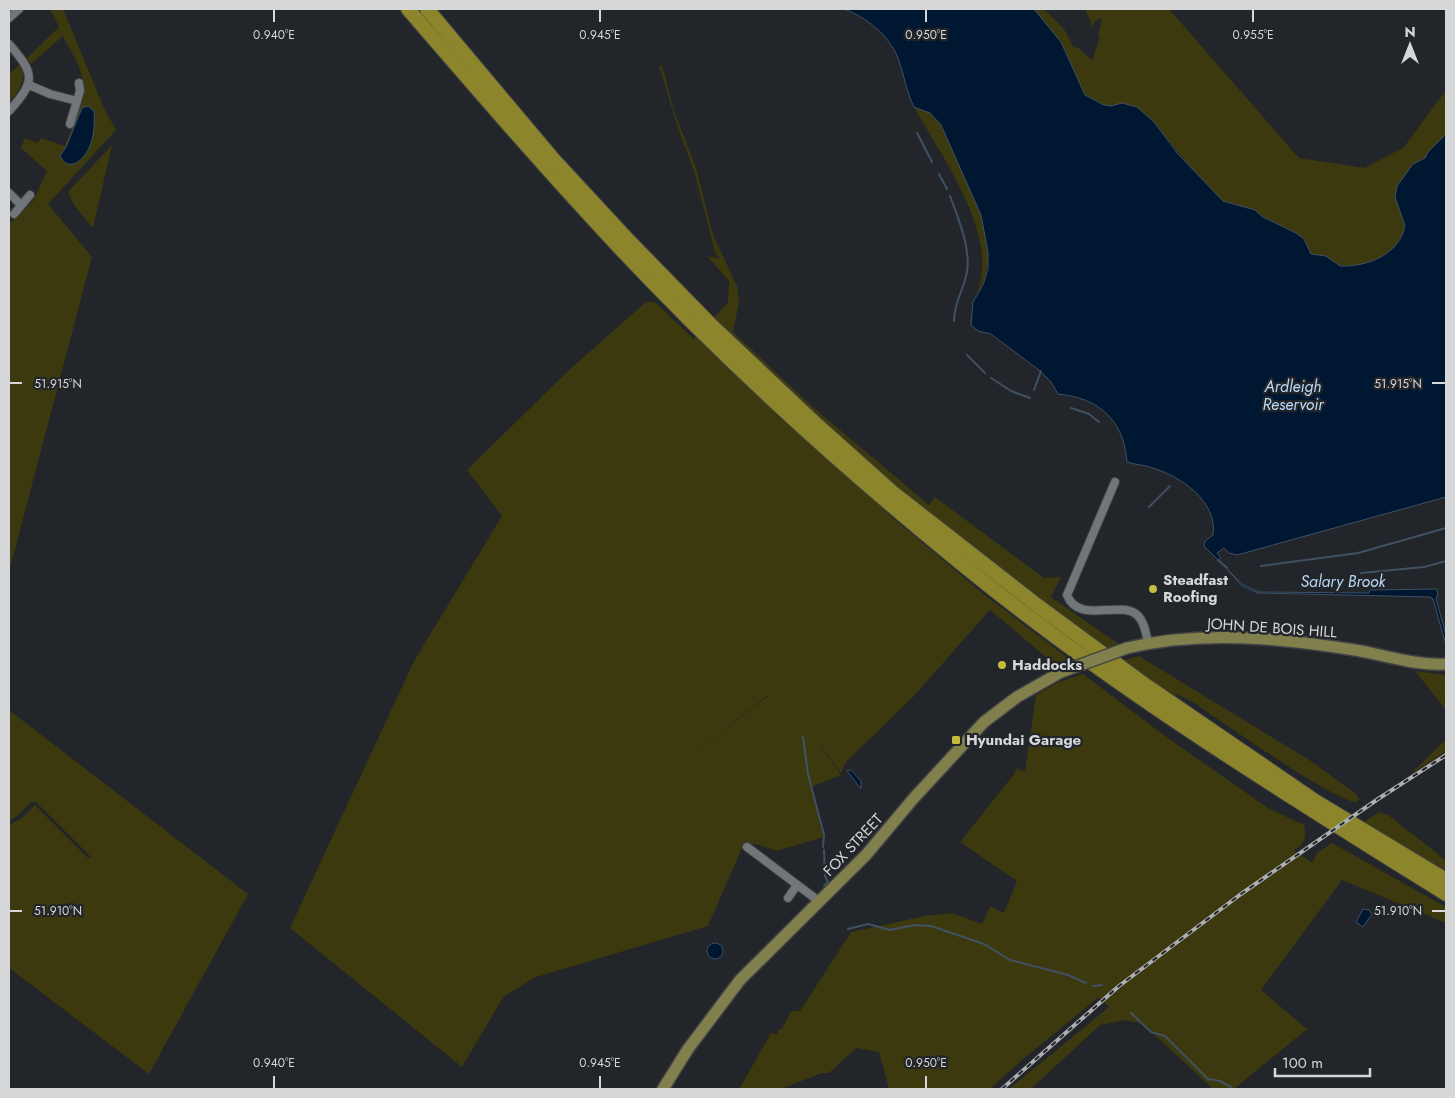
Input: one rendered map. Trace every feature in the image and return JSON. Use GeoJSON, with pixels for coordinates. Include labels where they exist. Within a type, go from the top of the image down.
{"type":"FeatureCollection","features":[{"type":"Feature","properties":{"kind":"highway"},"geometry":{"type":"LineString","coordinates":[[408,9],[530,150],[649,278],[797,420],[886,501],[957,561],[1043,628],[1136,696],[1264,780],[1446,894]]}},
{"type":"Feature","properties":{"kind":"highway"},"geometry":{"type":"LineString","coordinates":[[427,9],[552,159],[628,240],[709,323],[816,424],[892,492],[1038,606],[1142,682],[1315,801],[1446,880]]}},
{"type":"Feature","properties":{"kind":"main road","name":"JOHN DE BOIS HILL"},"geometry":{"type":"LineString","coordinates":[[1097,657],[1148,643],[1190,638],[1233,638],[1339,648],[1428,664],[1446,664]]}},
{"type":"Feature","properties":{"kind":"main road","name":"FOX STREET"},"geometry":{"type":"LineString","coordinates":[[663,1089],[688,1049],[732,990],[815,899],[866,855],[913,799],[984,722],[1024,693],[1060,672],[1097,657]]}},
{"type":"Feature","properties":{"kind":"street"},"geometry":{"type":"LineString","coordinates":[[9,18],[19,9]]}},
{"type":"Feature","properties":{"kind":"street"},"geometry":{"type":"LineString","coordinates":[[9,44],[26,63],[30,76],[29,85],[9,111]]}},
{"type":"Feature","properties":{"kind":"street"},"geometry":{"type":"LineString","coordinates":[[70,124],[77,101],[79,83]]}},
{"type":"Feature","properties":{"kind":"street"},"geometry":{"type":"LineString","coordinates":[[29,85],[50,94],[77,101]]}},
{"type":"Feature","properties":{"kind":"street"},"geometry":{"type":"LineString","coordinates":[[9,193],[21,205]]}},
{"type":"Feature","properties":{"kind":"street"},"geometry":{"type":"LineString","coordinates":[[14,214],[30,196]]}},
{"type":"Feature","properties":{"kind":"street"},"geometry":{"type":"LineString","coordinates":[[1116,482],[1067,595],[1074,603],[1088,610],[1130,610],[1137,614],[1142,621],[1148,643]]}},
{"type":"Feature","properties":{"kind":"street"},"geometry":{"type":"LineString","coordinates":[[747,847],[815,899]]}},
{"type":"Feature","properties":{"kind":"street"},"geometry":{"type":"LineString","coordinates":[[788,898],[797,886]]}},
{"type":"Feature","properties":{"kind":"shaded area"},"geometry":{"type":"Polygon","coordinates":[[[50,9],[63,9],[104,108],[116,130],[48,204],[92,257],[9,572],[9,224],[33,201],[47,171],[21,148],[25,138],[38,143],[41,138],[65,146],[80,107],[83,87],[79,67],[63,36],[31,64],[27,58],[59,27],[50,9]]]}},
{"type":"Feature","properties":{"kind":"shaded area"},"geometry":{"type":"Polygon","coordinates":[[[1034,9],[1044,9],[1064,29],[1073,46],[1080,49],[1092,61],[1100,37],[1098,36],[1102,18],[1096,20],[1093,27],[1085,9],[1169,9],[1299,158],[1365,168],[1404,147],[1446,90],[1446,134],[1428,152],[1425,158],[1415,163],[1404,217],[1404,229],[1400,240],[1383,256],[1373,261],[1349,266],[1338,265],[1326,256],[1310,254],[1304,239],[1260,215],[1256,210],[1223,201],[1199,178],[1154,122],[1147,116],[1104,105],[1084,94],[1062,43],[1034,9]]]}},
{"type":"Feature","properties":{"kind":"shaded area"},"geometry":{"type":"Polygon","coordinates":[[[21,63],[23,76],[21,85],[9,103],[9,74],[21,63]]]}},
{"type":"Feature","properties":{"kind":"shaded area"},"geometry":{"type":"Polygon","coordinates":[[[662,65],[674,111],[696,168],[713,235],[737,286],[739,302],[733,332],[814,408],[929,505],[935,497],[1044,578],[1061,577],[1051,597],[1120,645],[1098,651],[909,500],[713,319],[728,302],[729,281],[707,256],[720,259],[715,252],[694,171],[678,128],[659,66],[662,65]]]}},
{"type":"Feature","properties":{"kind":"shaded area"},"geometry":{"type":"Polygon","coordinates":[[[914,107],[930,113],[941,125],[961,163],[980,209],[988,255],[985,276],[976,294],[982,272],[981,248],[975,223],[952,173],[914,107]]]}},
{"type":"Feature","properties":{"kind":"shaded area"},"geometry":{"type":"Polygon","coordinates":[[[112,145],[93,228],[74,205],[68,192],[112,145]]]}},
{"type":"Feature","properties":{"kind":"shaded area"},"geometry":{"type":"Polygon","coordinates":[[[646,302],[655,302],[694,339],[697,336],[893,518],[986,596],[1073,662],[1057,670],[1053,663],[990,610],[914,696],[846,762],[841,773],[813,735],[841,775],[811,787],[823,837],[777,851],[756,844],[751,845],[745,841],[708,926],[536,977],[504,996],[462,1067],[290,928],[414,661],[502,516],[467,470],[569,370],[646,302]],[[768,695],[683,762],[768,696],[768,695]]]}},
{"type":"Feature","properties":{"kind":"shaded area"},"geometry":{"type":"Polygon","coordinates":[[[1139,656],[1311,761],[1356,794],[1359,799],[1357,802],[1346,799],[1327,790],[1191,701],[1178,695],[1172,696],[1119,662],[1139,656]]]}},
{"type":"Feature","properties":{"kind":"shaded area"},"geometry":{"type":"Polygon","coordinates":[[[1415,671],[1446,675],[1446,710],[1415,671]]]}},
{"type":"Feature","properties":{"kind":"shaded area"},"geometry":{"type":"Polygon","coordinates":[[[1083,674],[1165,736],[1268,808],[1304,825],[1304,840],[1294,850],[1312,863],[1317,853],[1332,843],[1446,907],[1446,923],[1342,880],[1261,990],[1307,1029],[1234,1089],[1213,1089],[1143,1024],[1125,1020],[1100,1025],[1031,1089],[1009,1089],[1109,1007],[1099,997],[1022,1060],[990,1089],[889,1089],[879,1052],[856,1048],[829,1073],[822,1073],[781,1089],[739,1089],[771,1033],[777,1034],[779,1029],[782,1029],[791,1011],[800,1011],[851,932],[925,916],[952,913],[982,924],[990,906],[1004,913],[1017,881],[960,842],[1015,773],[1016,768],[1025,772],[1036,695],[1059,682],[1083,674]]]}},
{"type":"Feature","properties":{"kind":"shaded area"},"geometry":{"type":"Polygon","coordinates":[[[9,710],[248,894],[149,1074],[9,968],[9,825],[22,818],[35,805],[88,858],[91,857],[36,802],[31,802],[20,814],[9,821],[9,710]]]}},
{"type":"Feature","properties":{"kind":"shaded area"},"geometry":{"type":"Polygon","coordinates":[[[1446,739],[1446,751],[1410,775],[1446,739]]]}},
{"type":"Feature","properties":{"kind":"shaded area"},"geometry":{"type":"Polygon","coordinates":[[[1379,812],[1388,815],[1446,861],[1446,872],[1362,823],[1379,812]]]}},
{"type":"Feature","properties":{"kind":"water","name":"Ardleigh Reservoir"},"geometry":{"type":"Polygon","coordinates":[[[844,9],[1034,9],[1061,42],[1085,95],[1104,105],[1111,106],[1122,103],[1137,107],[1154,122],[1178,154],[1223,201],[1255,210],[1263,217],[1296,233],[1304,239],[1311,254],[1326,256],[1340,266],[1350,266],[1371,261],[1389,252],[1396,245],[1402,236],[1405,226],[1395,197],[1397,186],[1413,164],[1425,158],[1428,152],[1446,134],[1446,497],[1237,555],[1229,553],[1224,548],[1217,553],[1221,558],[1218,560],[1204,546],[1205,541],[1213,535],[1213,523],[1210,512],[1196,493],[1186,484],[1164,472],[1127,462],[1121,434],[1107,414],[1086,400],[1058,394],[1051,382],[1039,370],[991,334],[978,331],[971,325],[973,302],[983,285],[988,269],[988,252],[981,215],[941,125],[930,113],[914,107],[898,58],[889,42],[883,34],[868,22],[844,9]]]}},
{"type":"Feature","properties":{"kind":"water"},"geometry":{"type":"Polygon","coordinates":[[[88,106],[94,111],[93,133],[90,146],[81,160],[68,164],[60,156],[66,147],[82,108],[88,106]]]}},
{"type":"Feature","properties":{"kind":"water"},"geometry":{"type":"Polygon","coordinates":[[[1226,568],[1242,584],[1259,592],[1369,593],[1370,590],[1436,589],[1438,594],[1436,599],[1446,635],[1446,645],[1433,599],[1430,597],[1258,593],[1242,586],[1226,568]]]}},
{"type":"Feature","properties":{"kind":"water"},"geometry":{"type":"Polygon","coordinates":[[[851,770],[861,781],[861,789],[847,771],[851,770]]]}},
{"type":"Feature","properties":{"kind":"water"},"geometry":{"type":"Polygon","coordinates":[[[1363,909],[1369,910],[1372,914],[1363,927],[1356,922],[1363,909]]]}},
{"type":"Feature","properties":{"kind":"water"},"geometry":{"type":"Polygon","coordinates":[[[715,943],[723,951],[715,959],[707,951],[715,943]]]}},
{"type":"Feature","properties":{"kind":"waterway"},"geometry":{"type":"LineString","coordinates":[[917,133],[932,162]]}},
{"type":"Feature","properties":{"kind":"waterway"},"geometry":{"type":"LineString","coordinates":[[939,174],[947,189]]}},
{"type":"Feature","properties":{"kind":"waterway"},"geometry":{"type":"LineString","coordinates":[[950,196],[963,233],[968,263],[966,278],[954,314],[954,321]]}},
{"type":"Feature","properties":{"kind":"waterway"},"geometry":{"type":"LineString","coordinates":[[967,355],[985,373]]}},
{"type":"Feature","properties":{"kind":"waterway"},"geometry":{"type":"LineString","coordinates":[[1034,390],[1041,371]]}},
{"type":"Feature","properties":{"kind":"waterway"},"geometry":{"type":"LineString","coordinates":[[991,378],[1011,391],[1030,398]]}},
{"type":"Feature","properties":{"kind":"waterway"},"geometry":{"type":"LineString","coordinates":[[1071,408],[1089,414],[1099,422]]}},
{"type":"Feature","properties":{"kind":"waterway"},"geometry":{"type":"LineString","coordinates":[[1149,507],[1170,486]]}},
{"type":"Feature","properties":{"kind":"waterway"},"geometry":{"type":"LineString","coordinates":[[1261,566],[1358,553],[1446,528]]}},
{"type":"Feature","properties":{"kind":"waterway","name":"Salary Brook"},"geometry":{"type":"LineString","coordinates":[[1218,560],[1227,568]]}},
{"type":"Feature","properties":{"kind":"waterway"},"geometry":{"type":"LineString","coordinates":[[1361,573],[1424,567],[1446,561]]}},
{"type":"Feature","properties":{"kind":"waterway"},"geometry":{"type":"LineString","coordinates":[[803,737],[808,774],[824,835],[823,847]]}},
{"type":"Feature","properties":{"kind":"waterway"},"geometry":{"type":"LineString","coordinates":[[824,850],[825,876],[828,882],[824,886]]}},
{"type":"Feature","properties":{"kind":"waterway"},"geometry":{"type":"LineString","coordinates":[[804,908],[813,899]]}},
{"type":"Feature","properties":{"kind":"waterway"},"geometry":{"type":"LineString","coordinates":[[848,929],[868,924],[890,930],[914,925],[931,926],[984,944],[1010,960],[1068,975],[1086,983]]}},
{"type":"Feature","properties":{"kind":"waterway"},"geometry":{"type":"LineString","coordinates":[[1093,986],[1102,985]]}},
{"type":"Feature","properties":{"kind":"waterway"},"geometry":{"type":"LineString","coordinates":[[1131,1013],[1151,1032],[1165,1036],[1208,1079],[1220,1081],[1231,1087]]}},
{"type":"Feature","properties":{"kind":"railway"},"geometry":{"type":"LineString","coordinates":[[1002,1089],[1119,986],[1241,894],[1378,799],[1446,755]]}},
{"type":"Feature","properties":{"kind":"place","name":"Steadfast Roofing"},"geometry":{"type":"Point","coordinates":[1153,589]}},
{"type":"Feature","properties":{"kind":"place","name":"Haddocks"},"geometry":{"type":"Point","coordinates":[1002,665]}},
{"type":"Feature","properties":{"kind":"place","name":"Hyundai Garage"},"geometry":{"type":"Point","coordinates":[956,740]}}]}
